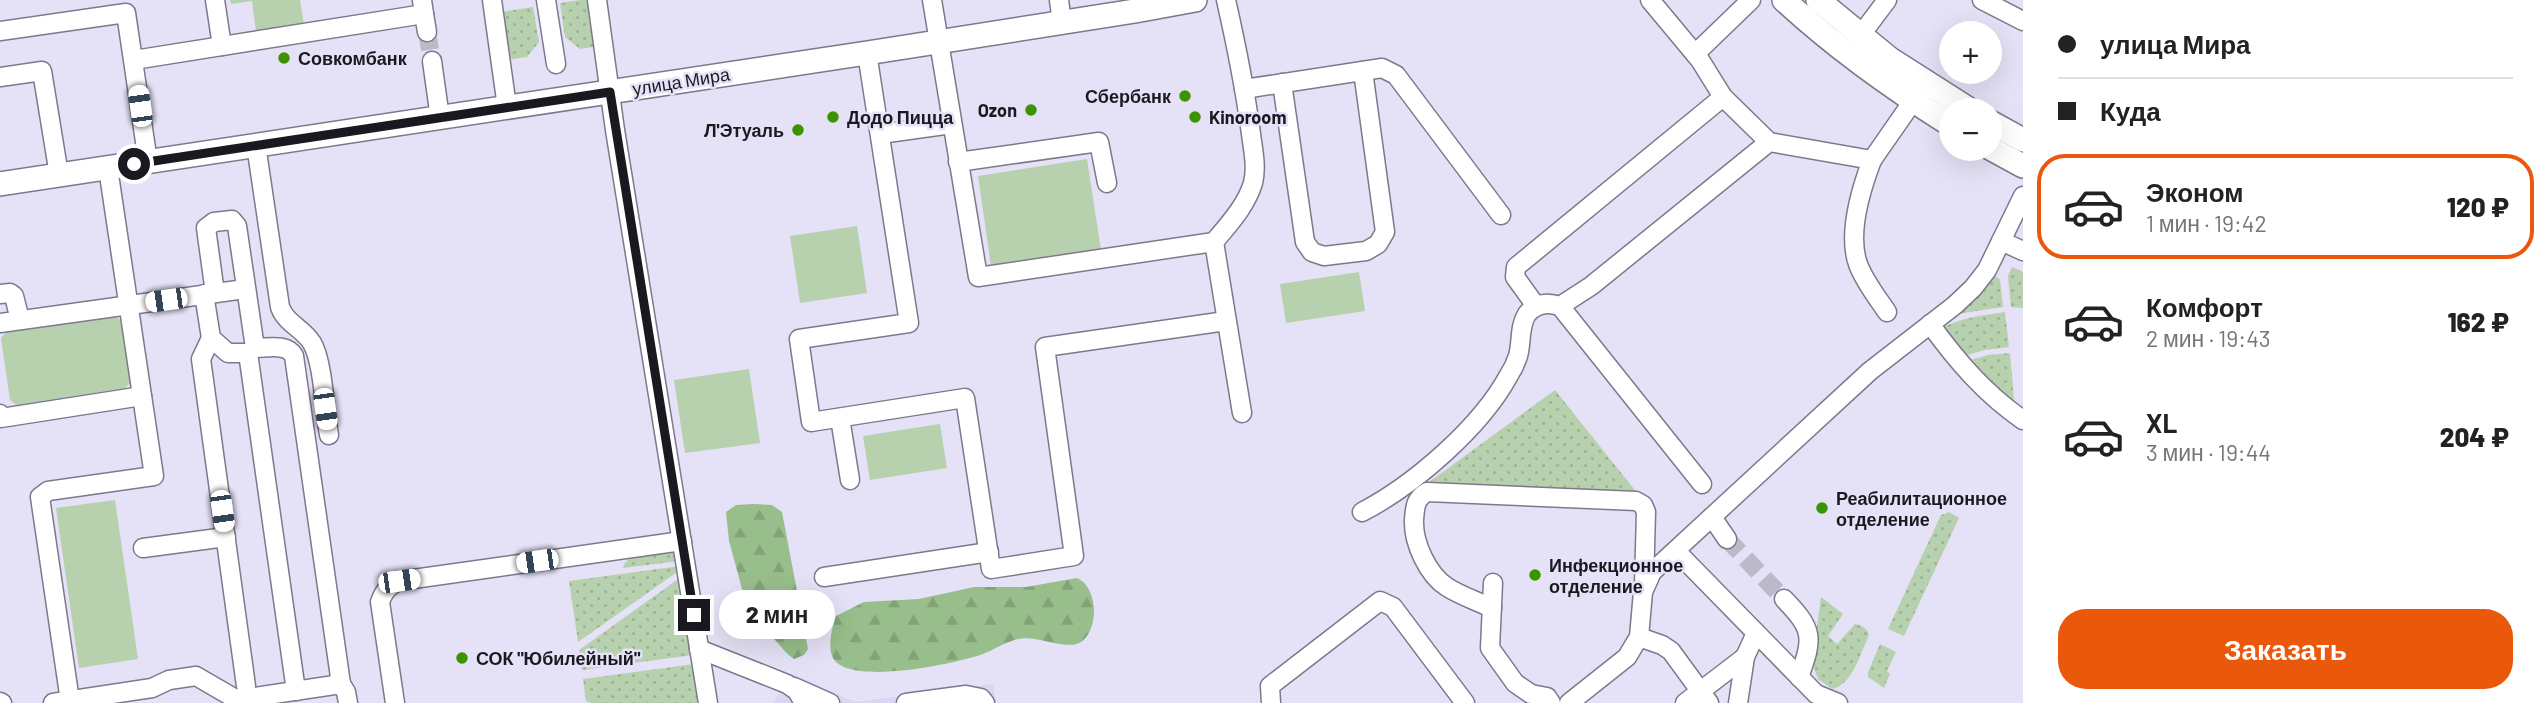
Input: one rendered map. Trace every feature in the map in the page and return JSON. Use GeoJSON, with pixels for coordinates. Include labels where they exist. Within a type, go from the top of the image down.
{"type":"FeatureCollection","features":[{"type":"Feature","properties":{"kind":"main road","name":"улица Мира"},"geometry":{"type":"LineString","coordinates":[[0,184],[938,42],[1061,11],[1195,0]]}},
{"type":"Feature","properties":{"kind":"main road"},"geometry":{"type":"LineString","coordinates":[[1784,0],[1847,54],[1939,117]]}},
{"type":"Feature","properties":{"kind":"main road"},"geometry":{"type":"LineString","coordinates":[[1818,0],[1860,37],[1950,98]]}},
{"type":"Feature","properties":{"kind":"main road"},"geometry":{"type":"LineString","coordinates":[[2002,129],[2023,140]]}},
{"type":"Feature","properties":{"kind":"main road"},"geometry":{"type":"LineString","coordinates":[[2002,155],[2023,166]]}},
{"type":"Feature","properties":{"kind":"street"},"geometry":{"type":"LineString","coordinates":[[215,0],[222,46]]}},
{"type":"Feature","properties":{"kind":"street"},"geometry":{"type":"LineString","coordinates":[[492,0],[508,107]]}},
{"type":"Feature","properties":{"kind":"street"},"geometry":{"type":"LineString","coordinates":[[546,0],[556,64]]}},
{"type":"Feature","properties":{"kind":"street"},"geometry":{"type":"LineString","coordinates":[[597,0],[708,703]]}},
{"type":"Feature","properties":{"kind":"street"},"geometry":{"type":"LineString","coordinates":[[932,0],[978,277],[1214,242],[1236,216],[1254,180],[1254,160],[1244,89],[1226,0]]}},
{"type":"Feature","properties":{"kind":"street"},"geometry":{"type":"LineString","coordinates":[[1650,0],[1695,54],[1723,97],[1769,142],[1872,160]]}},
{"type":"Feature","properties":{"kind":"street"},"geometry":{"type":"LineString","coordinates":[[1695,54],[1751,0]]}},
{"type":"Feature","properties":{"kind":"street"},"geometry":{"type":"LineString","coordinates":[[1860,37],[1887,0]]}},
{"type":"Feature","properties":{"kind":"street"},"geometry":{"type":"LineString","coordinates":[[1982,0],[2023,21]]}},
{"type":"Feature","properties":{"kind":"street"},"geometry":{"type":"LineString","coordinates":[[0,31],[126,13],[148,162]]}},
{"type":"Feature","properties":{"kind":"street"},"geometry":{"type":"LineString","coordinates":[[134,60],[425,15]]}},
{"type":"Feature","properties":{"kind":"street"},"geometry":{"type":"LineString","coordinates":[[867,53],[909,323],[799,339],[811,422],[965,398],[991,569],[1074,556],[1045,347],[1226,321]]}},
{"type":"Feature","properties":{"kind":"street"},"geometry":{"type":"LineString","coordinates":[[432,61],[440,118]]}},
{"type":"Feature","properties":{"kind":"street"},"geometry":{"type":"LineString","coordinates":[[1244,89],[1382,68],[1396,75],[1501,215]]}},
{"type":"Feature","properties":{"kind":"street"},"geometry":{"type":"LineString","coordinates":[[0,77],[43,71],[59,175]]}},
{"type":"Feature","properties":{"kind":"street"},"geometry":{"type":"LineString","coordinates":[[1282,83],[1305,242],[1312,252],[1324,256],[1366,251],[1378,244],[1385,232],[1363,71]]}},
{"type":"Feature","properties":{"kind":"street"},"geometry":{"type":"LineString","coordinates":[[1536,306],[1515,277],[1516,267],[1723,97]]}},
{"type":"Feature","properties":{"kind":"street"},"geometry":{"type":"LineString","coordinates":[[1887,312],[1864,277],[1854,249],[1858,199],[1872,160],[1913,101]]}},
{"type":"Feature","properties":{"kind":"street"},"geometry":{"type":"LineString","coordinates":[[880,134],[952,124]]}},
{"type":"Feature","properties":{"kind":"street"},"geometry":{"type":"LineString","coordinates":[[958,162],[1099,142],[1107,183]]}},
{"type":"Feature","properties":{"kind":"street"},"geometry":{"type":"LineString","coordinates":[[1560,306],[1591,286],[1769,142]]}},
{"type":"Feature","properties":{"kind":"street"},"geometry":{"type":"LineString","coordinates":[[256,145],[280,307],[286,319],[304,334],[314,347],[329,435]]}},
{"type":"Feature","properties":{"kind":"street"},"geometry":{"type":"LineString","coordinates":[[108,168],[154,475],[48,491],[40,496],[61,702],[153,696],[169,680],[196,676],[241,699],[341,684]]}},
{"type":"Feature","properties":{"kind":"street"},"geometry":{"type":"LineString","coordinates":[[1643,592],[1652,572],[1870,371],[1955,304],[1987,271],[2023,197]]}},
{"type":"Feature","properties":{"kind":"street"},"geometry":{"type":"LineString","coordinates":[[246,687],[201,359],[211,338],[206,228],[214,222],[228,220],[237,226],[296,691]]}},
{"type":"Feature","properties":{"kind":"street"},"geometry":{"type":"LineString","coordinates":[[2001,241],[2023,251]]}},
{"type":"Feature","properties":{"kind":"street"},"geometry":{"type":"LineString","coordinates":[[1214,242],[1242,413]]}},
{"type":"Feature","properties":{"kind":"street"},"geometry":{"type":"LineString","coordinates":[[0,323],[246,289]]}},
{"type":"Feature","properties":{"kind":"street"},"geometry":{"type":"LineString","coordinates":[[0,294],[10,293],[14,296],[20,320]]}},
{"type":"Feature","properties":{"kind":"street"},"geometry":{"type":"LineString","coordinates":[[1362,512],[1386,500],[1432,464],[1497,395],[1519,354],[1526,315],[1536,306],[1550,303],[1560,306],[1702,484]]}},
{"type":"Feature","properties":{"kind":"street"},"geometry":{"type":"LineString","coordinates":[[1930,324],[1952,355],[1979,385],[2023,420]]}},
{"type":"Feature","properties":{"kind":"street"},"geometry":{"type":"LineString","coordinates":[[211,338],[228,353],[285,347],[294,356],[341,684],[348,703]]}},
{"type":"Feature","properties":{"kind":"street"},"geometry":{"type":"LineString","coordinates":[[0,414],[1,418],[142,396]]}},
{"type":"Feature","properties":{"kind":"street"},"geometry":{"type":"LineString","coordinates":[[840,418],[850,480]]}},
{"type":"Feature","properties":{"kind":"street"},"geometry":{"type":"LineString","coordinates":[[1492,608],[1444,586],[1419,553],[1413,532],[1415,504],[1419,496],[1436,492],[1636,501],[1643,505],[1646,512],[1639,637],[1627,656],[1569,703]]}},
{"type":"Feature","properties":{"kind":"street"},"geometry":{"type":"LineString","coordinates":[[1712,517],[1727,539]]}},
{"type":"Feature","properties":{"kind":"street"},"geometry":{"type":"LineString","coordinates":[[143,548],[226,537]]}},
{"type":"Feature","properties":{"kind":"street"},"geometry":{"type":"LineString","coordinates":[[395,703],[380,602],[390,585],[413,579],[682,541]]}},
{"type":"Feature","properties":{"kind":"street"},"geometry":{"type":"LineString","coordinates":[[1676,551],[1816,694],[1838,703]]}},
{"type":"Feature","properties":{"kind":"street"},"geometry":{"type":"LineString","coordinates":[[824,576],[989,552]]}},
{"type":"Feature","properties":{"kind":"street"},"geometry":{"type":"LineString","coordinates":[[1493,583],[1490,648],[1515,683],[1531,694],[1547,697],[1551,703]]}},
{"type":"Feature","properties":{"kind":"street"},"geometry":{"type":"LineString","coordinates":[[1784,599],[1807,628],[1810,641],[1799,677]]}},
{"type":"Feature","properties":{"kind":"street"},"geometry":{"type":"LineString","coordinates":[[1272,703],[1270,686],[1380,601],[1393,607],[1465,703]]}},
{"type":"Feature","properties":{"kind":"street"},"geometry":{"type":"LineString","coordinates":[[1738,703],[1745,657],[1756,633]]}},
{"type":"Feature","properties":{"kind":"street"},"geometry":{"type":"LineString","coordinates":[[1639,637],[1671,651],[1705,697]]}},
{"type":"Feature","properties":{"kind":"street"},"geometry":{"type":"LineString","coordinates":[[699,649],[795,696],[830,703]]}},
{"type":"Feature","properties":{"kind":"street"},"geometry":{"type":"LineString","coordinates":[[1685,703],[1705,697],[1745,657]]}},
{"type":"Feature","properties":{"kind":"street"},"geometry":{"type":"LineString","coordinates":[[906,703],[966,695],[981,698],[985,703]]}},
{"type":"Feature","properties":{"kind":"shaded area"},"geometry":{"type":"Polygon","coordinates":[[[793,674],[855,702],[993,684],[996,703],[773,703],[793,674]]]}},
{"type":"Feature","properties":{"kind":"green space"},"geometry":{"type":"Polygon","coordinates":[[[230,0],[300,0],[304,25],[256,32],[252,1],[231,4],[230,0]]]}},
{"type":"Feature","properties":{"kind":"green space"},"geometry":{"type":"Polygon","coordinates":[[[591,0],[598,46],[580,49],[565,37],[560,3],[591,0]]]}},
{"type":"Feature","properties":{"kind":"green space"},"geometry":{"type":"Polygon","coordinates":[[[533,7],[539,42],[527,57],[507,60],[501,12],[533,7]]]}},
{"type":"Feature","properties":{"kind":"green space"},"geometry":{"type":"Polygon","coordinates":[[[1087,159],[1101,250],[991,266],[978,176],[1087,159]]]}},
{"type":"Feature","properties":{"kind":"green space"},"geometry":{"type":"Polygon","coordinates":[[[857,226],[867,293],[800,303],[790,236],[857,226]]]}},
{"type":"Feature","properties":{"kind":"green space"},"geometry":{"type":"Polygon","coordinates":[[[2012,267],[2023,272],[2023,308],[2011,307],[2008,276],[2012,267]]]}},
{"type":"Feature","properties":{"kind":"green space"},"geometry":{"type":"Polygon","coordinates":[[[1359,272],[1365,311],[1286,323],[1280,284],[1359,272]]]}},
{"type":"Feature","properties":{"kind":"green space"},"geometry":{"type":"Polygon","coordinates":[[[1992,275],[2000,279],[2003,307],[1957,314],[1978,297],[1992,275]]]}},
{"type":"Feature","properties":{"kind":"green space"},"geometry":{"type":"Polygon","coordinates":[[[2005,312],[2009,347],[1960,357],[1940,329],[1963,320],[2005,312]]]}},
{"type":"Feature","properties":{"kind":"green space"},"geometry":{"type":"Polygon","coordinates":[[[114,316],[122,321],[131,382],[125,388],[16,405],[10,400],[1,338],[6,332],[114,316]]]}},
{"type":"Feature","properties":{"kind":"green space"},"geometry":{"type":"Polygon","coordinates":[[[2010,353],[2015,411],[1963,362],[1988,355],[2010,353]]]}},
{"type":"Feature","properties":{"kind":"green space"},"geometry":{"type":"Polygon","coordinates":[[[749,369],[760,443],[685,453],[674,380],[749,369]]]}},
{"type":"Feature","properties":{"kind":"green space"},"geometry":{"type":"Polygon","coordinates":[[[1555,390],[1638,494],[1425,485],[1555,390]]]}},
{"type":"Feature","properties":{"kind":"green space"},"geometry":{"type":"Polygon","coordinates":[[[940,424],[947,468],[870,480],[863,436],[940,424]]]}},
{"type":"Feature","properties":{"kind":"green space"},"geometry":{"type":"Polygon","coordinates":[[[115,500],[138,659],[79,668],[56,508],[115,500]]]}},
{"type":"Feature","properties":{"kind":"green space"},"geometry":{"type":"Polygon","coordinates":[[[736,505],[772,505],[782,512],[808,649],[804,655],[794,659],[774,639],[745,622],[744,596],[729,541],[726,512],[736,505]]]}},
{"type":"Feature","properties":{"kind":"green space"},"geometry":{"type":"Polygon","coordinates":[[[1949,512],[1959,518],[1904,636],[1888,629],[1941,515],[1949,512]]]}},
{"type":"Feature","properties":{"kind":"green space"},"geometry":{"type":"Polygon","coordinates":[[[671,549],[679,561],[623,568],[630,558],[636,555],[671,549]]]}},
{"type":"Feature","properties":{"kind":"green space"},"geometry":{"type":"Polygon","coordinates":[[[680,566],[680,570],[578,642],[569,581],[680,566]]]}},
{"type":"Feature","properties":{"kind":"green space"},"geometry":{"type":"Polygon","coordinates":[[[681,577],[693,655],[582,670],[579,650],[681,577]]]}},
{"type":"Feature","properties":{"kind":"green space"},"geometry":{"type":"Polygon","coordinates":[[[1077,578],[1089,590],[1094,614],[1086,637],[1075,644],[1018,639],[983,654],[951,662],[881,672],[843,667],[831,653],[831,637],[836,616],[864,602],[919,599],[974,587],[1026,587],[1077,578]]]}},
{"type":"Feature","properties":{"kind":"green space"},"geometry":{"type":"Polygon","coordinates":[[[1821,597],[1843,614],[1828,636],[1837,644],[1855,624],[1867,630],[1869,635],[1850,675],[1839,687],[1832,689],[1818,679],[1812,663],[1821,597]]]}},
{"type":"Feature","properties":{"kind":"green space"},"geometry":{"type":"Polygon","coordinates":[[[1880,644],[1896,652],[1887,671],[1890,674],[1884,688],[1868,677],[1880,644]]]}},
{"type":"Feature","properties":{"kind":"green space"},"geometry":{"type":"Polygon","coordinates":[[[694,664],[700,703],[586,701],[583,679],[694,664]]]}},
{"type":"Feature","properties":{"kind":"tunnel"},"geometry":{"type":"LineString","coordinates":[[427,32],[432,61]]}},
{"type":"Feature","properties":{"kind":"tunnel"},"geometry":{"type":"LineString","coordinates":[[1727,539],[1784,599]]}},
{"type":"Feature","properties":{"kind":"place","name":"Совкомбанк"},"geometry":{"type":"Point","coordinates":[284,58]}},
{"type":"Feature","properties":{"kind":"place","name":"Сбербанк"},"geometry":{"type":"Point","coordinates":[1185,96]}},
{"type":"Feature","properties":{"kind":"place","name":"Ozon"},"geometry":{"type":"Point","coordinates":[1031,110]}},
{"type":"Feature","properties":{"kind":"place","name":"Додо Пицца"},"geometry":{"type":"Point","coordinates":[833,117]}},
{"type":"Feature","properties":{"kind":"place","name":"Kinoroom"},"geometry":{"type":"Point","coordinates":[1195,117]}},
{"type":"Feature","properties":{"kind":"place","name":"Л'Этуаль"},"geometry":{"type":"Point","coordinates":[798,130]}},
{"type":"Feature","properties":{"kind":"place","name":"Реабилитационное отделение"},"geometry":{"type":"Point","coordinates":[1822,508]}},
{"type":"Feature","properties":{"kind":"place","name":"Инфекционное отделение"},"geometry":{"type":"Point","coordinates":[1535,575]}},
{"type":"Feature","properties":{"kind":"place","name":"СОК \"Юбилейный\""},"geometry":{"type":"Point","coordinates":[462,658]}},
{"type":"Feature","properties":{"kind":"route"},"geometry":{"type":"LineString","coordinates":[[134,164],[610,92],[694,615]]}}]}
